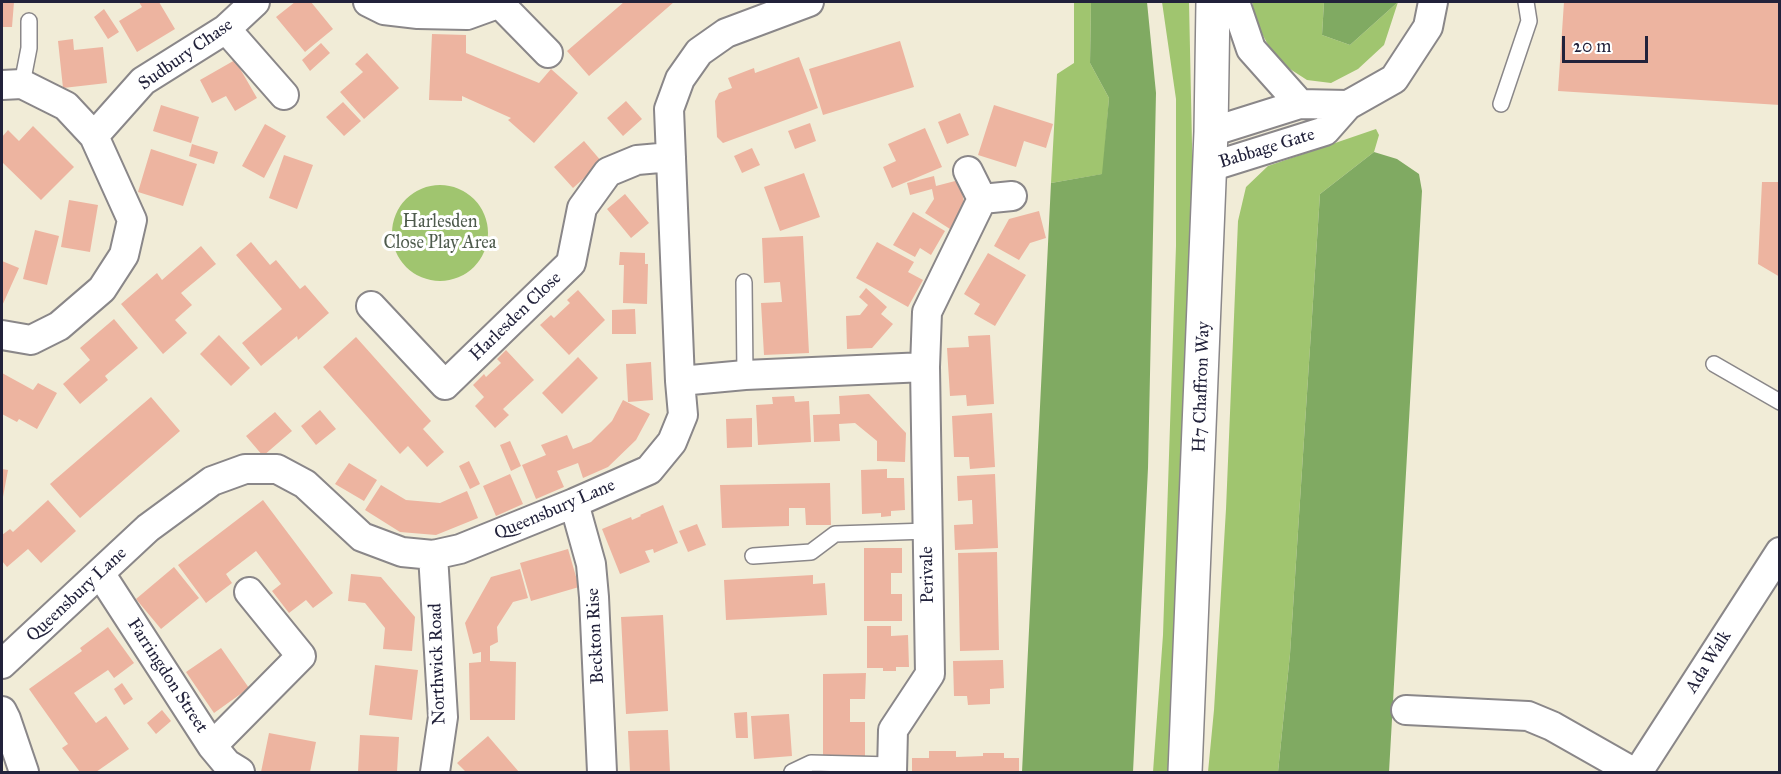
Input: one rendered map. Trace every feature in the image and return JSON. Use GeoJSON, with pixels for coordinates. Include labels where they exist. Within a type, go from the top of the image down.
{"type":"FeatureCollection","features":[{"type":"Feature","properties":{"kind":"street","name":"Sudbury Chase"},"geometry":{"type":"LineString","coordinates":[[94,136],[142,81],[226,29],[255,2]]}},
{"type":"Feature","properties":{"kind":"street"},"geometry":{"type":"LineString","coordinates":[[368,2],[384,10],[418,14],[467,15],[501,3],[548,53]]}},
{"type":"Feature","properties":{"kind":"street","name":"Queensbury Lane"},"geometry":{"type":"LineString","coordinates":[[2,664],[148,528],[212,481],[245,469],[277,469],[305,484],[362,537],[402,552],[433,555],[460,549],[649,470],[672,442],[683,415],[669,109],[680,79],[699,52],[726,33],[809,2]]}},
{"type":"Feature","properties":{"kind":"street","name":"H7 Chaffron Way"},"geometry":{"type":"LineString","coordinates":[[1185,772],[1210,167],[1213,2]]}},
{"type":"Feature","properties":{"kind":"street"},"geometry":{"type":"LineString","coordinates":[[1235,2],[1251,49],[1300,104]]}},
{"type":"Feature","properties":{"kind":"street","name":"Babbage Gate"},"geometry":{"type":"LineString","coordinates":[[1210,167],[1325,131],[1348,105],[1394,79],[1428,27],[1433,2]]}},
{"type":"Feature","properties":{"kind":"street"},"geometry":{"type":"LineString","coordinates":[[226,29],[284,95]]}},
{"type":"Feature","properties":{"kind":"street"},"geometry":{"type":"LineString","coordinates":[[2,335],[31,340],[59,326],[102,289],[124,255],[132,220],[94,136],[66,106],[12,84]]}},
{"type":"Feature","properties":{"kind":"street","name":"Babbage Gate"},"geometry":{"type":"LineString","coordinates":[[1211,132],[1300,104],[1348,105]]}},
{"type":"Feature","properties":{"kind":"street","name":"Harlesden Close"},"geometry":{"type":"LineString","coordinates":[[371,306],[446,385],[571,263],[582,208],[608,172],[637,160],[671,157]]}},
{"type":"Feature","properties":{"kind":"street"},"geometry":{"type":"LineString","coordinates":[[968,171],[982,199],[1011,196]]}},
{"type":"Feature","properties":{"kind":"street","name":"Perivale"},"geometry":{"type":"LineString","coordinates":[[892,769],[893,730],[930,674],[925,367],[927,312],[982,199]]}},
{"type":"Feature","properties":{"kind":"street"},"geometry":{"type":"LineString","coordinates":[[680,381],[745,375],[925,367]]}},
{"type":"Feature","properties":{"kind":"street","name":"Beckton Rise"},"geometry":{"type":"LineString","coordinates":[[574,503],[591,564],[597,629],[602,772]]}},
{"type":"Feature","properties":{"kind":"street","name":"Ada Walk"},"geometry":{"type":"LineString","coordinates":[[1638,772],[1779,552]]}},
{"type":"Feature","properties":{"kind":"street","name":"Northwick Road"},"geometry":{"type":"LineString","coordinates":[[433,555],[443,717],[435,772]]}},
{"type":"Feature","properties":{"kind":"street","name":"Farringdon Street"},"geometry":{"type":"LineString","coordinates":[[100,573],[212,746],[227,764],[240,772]]}},
{"type":"Feature","properties":{"kind":"street"},"geometry":{"type":"LineString","coordinates":[[212,746],[301,657],[249,592]]}},
{"type":"Feature","properties":{"kind":"street"},"geometry":{"type":"LineString","coordinates":[[1406,710],[1528,716],[1552,726],[1632,772]]}},
{"type":"Feature","properties":{"kind":"street"},"geometry":{"type":"LineString","coordinates":[[2,711],[6,719],[15,768]]}},
{"type":"Feature","properties":{"kind":"lane"},"geometry":{"type":"LineString","coordinates":[[1501,104],[1529,21],[1526,2]]}},
{"type":"Feature","properties":{"kind":"lane"},"geometry":{"type":"LineString","coordinates":[[12,84],[29,48],[29,21]]}},
{"type":"Feature","properties":{"kind":"lane"},"geometry":{"type":"LineString","coordinates":[[744,282],[745,375]]}},
{"type":"Feature","properties":{"kind":"lane"},"geometry":{"type":"LineString","coordinates":[[1714,364],[1779,402]]}},
{"type":"Feature","properties":{"kind":"lane"},"geometry":{"type":"LineString","coordinates":[[753,556],[811,552],[836,534],[928,531]]}},
{"type":"Feature","properties":{"kind":"lane"},"geometry":{"type":"LineString","coordinates":[[792,772],[811,763],[892,769]]}},
{"type":"Feature","properties":{"kind":"green space"},"geometry":{"type":"Polygon","coordinates":[[[1074,2],[1091,2],[1090,63],[1109,98],[1103,174],[1051,183],[1057,74],[1074,63],[1074,2]]]}},
{"type":"Feature","properties":{"kind":"green space"},"geometry":{"type":"Polygon","coordinates":[[[1091,2],[1147,2],[1156,93],[1148,468],[1133,772],[1022,772],[1051,183],[1102,174],[1109,98],[1090,63],[1091,2]]]}},
{"type":"Feature","properties":{"kind":"green space"},"geometry":{"type":"Polygon","coordinates":[[[1162,2],[1189,2],[1193,192],[1170,772],[1153,772],[1163,635],[1176,246],[1176,99],[1162,2]]]}},
{"type":"Feature","properties":{"kind":"green space"},"geometry":{"type":"Polygon","coordinates":[[[1252,2],[1324,2],[1322,35],[1350,45],[1398,2],[1384,45],[1358,69],[1331,83],[1307,80],[1276,60],[1257,24],[1252,2]]]}},
{"type":"Feature","properties":{"kind":"green space"},"geometry":{"type":"Polygon","coordinates":[[[1324,2],[1398,2],[1350,45],[1322,35],[1324,2]]]}},
{"type":"Feature","properties":{"kind":"green space"},"geometry":{"type":"Polygon","coordinates":[[[1376,129],[1379,135],[1374,152],[1320,194],[1290,654],[1278,772],[1208,772],[1226,509],[1238,221],[1246,187],[1268,166],[1376,129]]]}},
{"type":"Feature","properties":{"kind":"green space"},"geometry":{"type":"Polygon","coordinates":[[[1374,152],[1397,159],[1419,174],[1422,191],[1389,772],[1278,772],[1290,654],[1320,194],[1374,152]]]}},
{"type":"Feature","properties":{"kind":"green space","name":"Harlesden Close Play Area"},"geometry":{"type":"Polygon","coordinates":[[[440,185],[458,189],[474,199],[484,215],[488,233],[484,251],[474,267],[458,277],[440,281],[422,277],[406,267],[396,251],[392,233],[396,215],[406,199],[422,189],[440,185]]]}},
{"type":"Feature","properties":{"kind":"building"},"geometry":{"type":"Polygon","coordinates":[[[2,2],[14,2],[12,27],[2,27],[2,2]]]}},
{"type":"Feature","properties":{"kind":"building"},"geometry":{"type":"Polygon","coordinates":[[[139,2],[159,2],[175,29],[137,52],[119,21],[142,7],[139,2]]]}},
{"type":"Feature","properties":{"kind":"building"},"geometry":{"type":"Polygon","coordinates":[[[295,2],[311,2],[333,29],[305,52],[276,17],[295,2]]]}},
{"type":"Feature","properties":{"kind":"building"},"geometry":{"type":"Polygon","coordinates":[[[624,2],[674,2],[589,76],[567,51],[624,2]]]}},
{"type":"Feature","properties":{"kind":"building"},"geometry":{"type":"Polygon","coordinates":[[[1564,2],[1780,2],[1780,105],[1558,91],[1564,2]]]}},
{"type":"Feature","properties":{"kind":"building"},"geometry":{"type":"Polygon","coordinates":[[[104,9],[119,32],[108,39],[94,17],[104,9]]]}},
{"type":"Feature","properties":{"kind":"building"},"geometry":{"type":"Polygon","coordinates":[[[432,34],[466,35],[466,53],[539,83],[551,69],[578,93],[534,143],[508,120],[511,118],[462,96],[462,101],[429,100],[432,34]]]}},
{"type":"Feature","properties":{"kind":"building"},"geometry":{"type":"Polygon","coordinates":[[[73,39],[74,50],[103,47],[107,83],[63,88],[58,41],[73,39]]]}},
{"type":"Feature","properties":{"kind":"building"},"geometry":{"type":"Polygon","coordinates":[[[900,41],[914,87],[823,115],[809,69],[900,41]]]}},
{"type":"Feature","properties":{"kind":"building"},"geometry":{"type":"Polygon","coordinates":[[[321,43],[330,53],[310,71],[302,60],[321,43]]]}},
{"type":"Feature","properties":{"kind":"building"},"geometry":{"type":"Polygon","coordinates":[[[367,53],[399,88],[364,119],[340,92],[363,72],[355,64],[367,53]]]}},
{"type":"Feature","properties":{"kind":"building"},"geometry":{"type":"Polygon","coordinates":[[[799,57],[818,108],[723,143],[717,137],[715,101],[719,93],[732,88],[728,78],[754,68],[755,73],[799,57]]]}},
{"type":"Feature","properties":{"kind":"building"},"geometry":{"type":"Polygon","coordinates":[[[235,60],[257,98],[235,111],[226,96],[212,103],[200,80],[235,60]]]}},
{"type":"Feature","properties":{"kind":"building"},"geometry":{"type":"Polygon","coordinates":[[[626,101],[642,119],[623,136],[607,118],[626,101]]]}},
{"type":"Feature","properties":{"kind":"building"},"geometry":{"type":"Polygon","coordinates":[[[343,102],[361,121],[344,136],[326,117],[343,102]]]}},
{"type":"Feature","properties":{"kind":"building"},"geometry":{"type":"Polygon","coordinates":[[[161,105],[199,117],[191,143],[153,131],[161,105]]]}},
{"type":"Feature","properties":{"kind":"building"},"geometry":{"type":"Polygon","coordinates":[[[994,105],[1053,124],[1046,148],[1024,141],[1016,167],[978,155],[994,105]]]}},
{"type":"Feature","properties":{"kind":"building"},"geometry":{"type":"Polygon","coordinates":[[[960,113],[969,135],[947,144],[938,122],[960,113]]]}},
{"type":"Feature","properties":{"kind":"building"},"geometry":{"type":"Polygon","coordinates":[[[810,123],[816,141],[795,149],[788,131],[810,123]]]}},
{"type":"Feature","properties":{"kind":"building"},"geometry":{"type":"Polygon","coordinates":[[[265,124],[286,136],[264,178],[242,166],[265,124]]]}},
{"type":"Feature","properties":{"kind":"building"},"geometry":{"type":"Polygon","coordinates":[[[33,126],[74,167],[41,200],[2,162],[2,137],[8,130],[19,141],[33,126]]]}},
{"type":"Feature","properties":{"kind":"building"},"geometry":{"type":"Polygon","coordinates":[[[925,128],[942,167],[892,188],[883,167],[896,161],[888,144],[925,128]]]}},
{"type":"Feature","properties":{"kind":"building"},"geometry":{"type":"Polygon","coordinates":[[[584,141],[602,162],[573,188],[554,167],[584,141]]]}},
{"type":"Feature","properties":{"kind":"building"},"geometry":{"type":"Polygon","coordinates":[[[192,144],[218,152],[214,164],[189,156],[192,144]]]}},
{"type":"Feature","properties":{"kind":"building"},"geometry":{"type":"Polygon","coordinates":[[[752,148],[760,165],[742,173],[734,156],[752,148]]]}},
{"type":"Feature","properties":{"kind":"building"},"geometry":{"type":"Polygon","coordinates":[[[151,149],[197,164],[183,206],[138,192],[151,149]]]}},
{"type":"Feature","properties":{"kind":"building"},"geometry":{"type":"Polygon","coordinates":[[[284,155],[313,165],[297,209],[269,198],[284,155]]]}},
{"type":"Feature","properties":{"kind":"building"},"geometry":{"type":"Polygon","coordinates":[[[804,173],[820,217],[780,231],[764,187],[804,173]]]}},
{"type":"Feature","properties":{"kind":"building"},"geometry":{"type":"Polygon","coordinates":[[[934,176],[936,186],[959,180],[965,206],[950,229],[925,213],[934,199],[932,189],[910,195],[907,183],[934,176]]]}},
{"type":"Feature","properties":{"kind":"building"},"geometry":{"type":"Polygon","coordinates":[[[1762,182],[1780,182],[1780,277],[1758,264],[1762,182]]]}},
{"type":"Feature","properties":{"kind":"building"},"geometry":{"type":"Polygon","coordinates":[[[625,194],[649,223],[631,238],[607,209],[625,194]]]}},
{"type":"Feature","properties":{"kind":"building"},"geometry":{"type":"Polygon","coordinates":[[[69,200],[98,205],[90,252],[61,247],[69,200]]]}},
{"type":"Feature","properties":{"kind":"building"},"geometry":{"type":"Polygon","coordinates":[[[1039,211],[1046,238],[1030,243],[1019,260],[994,246],[1009,219],[1039,211]]]}},
{"type":"Feature","properties":{"kind":"building"},"geometry":{"type":"Polygon","coordinates":[[[913,212],[945,231],[931,255],[920,248],[915,257],[893,245],[913,212]]]}},
{"type":"Feature","properties":{"kind":"building"},"geometry":{"type":"Polygon","coordinates":[[[35,230],[59,236],[47,285],[23,279],[35,230]]]}},
{"type":"Feature","properties":{"kind":"building"},"geometry":{"type":"Polygon","coordinates":[[[803,236],[809,353],[764,355],[761,303],[782,302],[780,282],[764,283],[762,238],[803,236]]]}},
{"type":"Feature","properties":{"kind":"building"},"geometry":{"type":"Polygon","coordinates":[[[251,242],[270,265],[276,260],[300,289],[305,285],[329,313],[298,340],[297,336],[261,366],[242,343],[282,309],[236,255],[251,242]]]}},
{"type":"Feature","properties":{"kind":"building"},"geometry":{"type":"Polygon","coordinates":[[[877,242],[914,262],[908,272],[923,280],[908,307],[856,278],[877,242]]]}},
{"type":"Feature","properties":{"kind":"building"},"geometry":{"type":"Polygon","coordinates":[[[201,246],[216,264],[181,293],[192,305],[175,320],[187,333],[163,354],[121,304],[157,273],[162,280],[201,246]]]}},
{"type":"Feature","properties":{"kind":"building"},"geometry":{"type":"Polygon","coordinates":[[[620,252],[645,253],[645,264],[648,264],[647,304],[623,303],[624,265],[619,265],[620,252]]]}},
{"type":"Feature","properties":{"kind":"building"},"geometry":{"type":"Polygon","coordinates":[[[988,253],[1026,275],[995,326],[974,314],[980,304],[964,294],[988,253]]]}},
{"type":"Feature","properties":{"kind":"building"},"geometry":{"type":"Polygon","coordinates":[[[2,261],[19,268],[2,306],[2,261]]]}},
{"type":"Feature","properties":{"kind":"building"},"geometry":{"type":"Polygon","coordinates":[[[866,288],[887,307],[881,314],[893,324],[872,348],[847,349],[846,316],[860,315],[868,305],[859,297],[866,288]]]}},
{"type":"Feature","properties":{"kind":"building"},"geometry":{"type":"Polygon","coordinates":[[[578,290],[605,320],[569,355],[540,325],[551,315],[554,318],[570,303],[567,300],[578,290]]]}},
{"type":"Feature","properties":{"kind":"building"},"geometry":{"type":"Polygon","coordinates":[[[635,309],[636,334],[612,334],[612,310],[635,309]]]}},
{"type":"Feature","properties":{"kind":"building"},"geometry":{"type":"Polygon","coordinates":[[[114,319],[138,348],[105,376],[108,380],[80,404],[63,384],[90,360],[80,348],[114,319]]]}},
{"type":"Feature","properties":{"kind":"building"},"geometry":{"type":"Polygon","coordinates":[[[219,335],[250,368],[231,386],[200,354],[219,335]]]}},
{"type":"Feature","properties":{"kind":"building"},"geometry":{"type":"Polygon","coordinates":[[[990,335],[994,404],[967,406],[966,395],[950,396],[947,348],[969,347],[968,336],[990,335]]]}},
{"type":"Feature","properties":{"kind":"building"},"geometry":{"type":"Polygon","coordinates":[[[356,337],[431,421],[423,429],[444,452],[427,467],[408,446],[400,454],[323,367],[356,337]]]}},
{"type":"Feature","properties":{"kind":"building"},"geometry":{"type":"Polygon","coordinates":[[[506,350],[534,380],[503,409],[509,415],[495,428],[475,406],[484,397],[473,385],[484,374],[486,377],[501,363],[497,359],[506,350]]]}},
{"type":"Feature","properties":{"kind":"building"},"geometry":{"type":"Polygon","coordinates":[[[578,357],[598,378],[562,414],[542,393],[578,357]]]}},
{"type":"Feature","properties":{"kind":"building"},"geometry":{"type":"Polygon","coordinates":[[[651,362],[653,400],[628,402],[626,364],[651,362]]]}},
{"type":"Feature","properties":{"kind":"building"},"geometry":{"type":"Polygon","coordinates":[[[2,373],[33,390],[38,383],[57,393],[37,429],[19,419],[17,422],[2,414],[2,373]]]}},
{"type":"Feature","properties":{"kind":"building"},"geometry":{"type":"Polygon","coordinates":[[[869,394],[906,433],[905,462],[877,461],[877,441],[855,423],[839,424],[840,441],[814,442],[813,415],[840,414],[839,396],[869,394]]]}},
{"type":"Feature","properties":{"kind":"building"},"geometry":{"type":"Polygon","coordinates":[[[794,396],[795,402],[809,401],[811,442],[758,445],[756,405],[773,404],[772,397],[794,396]]]}},
{"type":"Feature","properties":{"kind":"building"},"geometry":{"type":"Polygon","coordinates":[[[151,397],[180,431],[80,518],[50,484],[151,397]]]}},
{"type":"Feature","properties":{"kind":"building"},"geometry":{"type":"Polygon","coordinates":[[[623,400],[650,414],[636,440],[608,467],[583,478],[578,463],[557,471],[564,487],[536,499],[522,465],[546,455],[541,445],[567,435],[573,449],[591,442],[612,421],[623,400]]]}},
{"type":"Feature","properties":{"kind":"building"},"geometry":{"type":"Polygon","coordinates":[[[320,410],[336,429],[316,445],[301,426],[320,410]]]}},
{"type":"Feature","properties":{"kind":"building"},"geometry":{"type":"Polygon","coordinates":[[[275,412],[292,431],[263,456],[246,436],[275,412]]]}},
{"type":"Feature","properties":{"kind":"building"},"geometry":{"type":"Polygon","coordinates":[[[992,413],[995,467],[970,469],[969,457],[954,457],[952,416],[992,413]]]}},
{"type":"Feature","properties":{"kind":"building"},"geometry":{"type":"Polygon","coordinates":[[[752,418],[752,447],[727,448],[726,419],[752,418]]]}},
{"type":"Feature","properties":{"kind":"building"},"geometry":{"type":"Polygon","coordinates":[[[510,441],[521,466],[511,471],[500,445],[510,441]]]}},
{"type":"Feature","properties":{"kind":"building"},"geometry":{"type":"Polygon","coordinates":[[[469,461],[480,484],[470,489],[459,466],[469,461]]]}},
{"type":"Feature","properties":{"kind":"building"},"geometry":{"type":"Polygon","coordinates":[[[349,463],[377,480],[364,501],[335,484],[349,463]]]}},
{"type":"Feature","properties":{"kind":"building"},"geometry":{"type":"Polygon","coordinates":[[[2,469],[8,470],[3,497],[2,496],[2,469]]]}},
{"type":"Feature","properties":{"kind":"building"},"geometry":{"type":"Polygon","coordinates":[[[887,469],[887,478],[904,478],[905,510],[891,511],[891,516],[881,517],[881,513],[862,514],[861,470],[887,469]]]}},
{"type":"Feature","properties":{"kind":"building"},"geometry":{"type":"Polygon","coordinates":[[[510,474],[523,504],[496,516],[483,486],[510,474]]]}},
{"type":"Feature","properties":{"kind":"building"},"geometry":{"type":"Polygon","coordinates":[[[995,474],[998,548],[955,550],[954,525],[973,524],[972,500],[958,501],[957,476],[995,474]]]}},
{"type":"Feature","properties":{"kind":"building"},"geometry":{"type":"Polygon","coordinates":[[[830,483],[831,525],[806,525],[805,508],[789,508],[789,526],[722,528],[720,485],[830,483]]]}},
{"type":"Feature","properties":{"kind":"building"},"geometry":{"type":"Polygon","coordinates":[[[381,485],[406,500],[440,503],[467,491],[478,518],[436,535],[400,532],[365,510],[381,485]]]}},
{"type":"Feature","properties":{"kind":"building"},"geometry":{"type":"Polygon","coordinates":[[[48,500],[76,531],[41,563],[28,549],[7,567],[2,561],[2,535],[10,529],[13,532],[48,500]]]}},
{"type":"Feature","properties":{"kind":"building"},"geometry":{"type":"Polygon","coordinates":[[[263,500],[333,593],[313,608],[306,600],[289,613],[272,591],[281,584],[256,551],[226,574],[232,583],[206,603],[178,565],[263,500]]]}},
{"type":"Feature","properties":{"kind":"building"},"geometry":{"type":"Polygon","coordinates":[[[663,505],[678,543],[654,553],[653,549],[645,551],[650,562],[620,574],[602,529],[631,517],[632,520],[663,505]]]}},
{"type":"Feature","properties":{"kind":"building"},"geometry":{"type":"Polygon","coordinates":[[[697,524],[706,545],[688,552],[679,531],[697,524]]]}},
{"type":"Feature","properties":{"kind":"building"},"geometry":{"type":"Polygon","coordinates":[[[864,548],[902,548],[902,573],[891,573],[891,594],[902,594],[902,621],[864,621],[864,548]]]}},
{"type":"Feature","properties":{"kind":"building"},"geometry":{"type":"Polygon","coordinates":[[[568,549],[579,587],[531,601],[520,563],[568,549]]]}},
{"type":"Feature","properties":{"kind":"building"},"geometry":{"type":"Polygon","coordinates":[[[997,552],[999,650],[960,651],[958,553],[997,552]]]}},
{"type":"Feature","properties":{"kind":"building"},"geometry":{"type":"Polygon","coordinates":[[[174,567],[199,598],[161,629],[136,599],[174,567]]]}},
{"type":"Feature","properties":{"kind":"building"},"geometry":{"type":"Polygon","coordinates":[[[520,569],[528,598],[513,602],[497,627],[498,642],[490,646],[490,661],[516,662],[515,720],[470,720],[469,663],[481,662],[481,652],[473,654],[465,623],[491,577],[520,569]]]}},
{"type":"Feature","properties":{"kind":"building"},"geometry":{"type":"Polygon","coordinates":[[[351,574],[381,577],[415,617],[412,651],[383,649],[385,628],[365,603],[348,601],[351,574]]]}},
{"type":"Feature","properties":{"kind":"building"},"geometry":{"type":"Polygon","coordinates":[[[813,575],[813,584],[825,583],[827,615],[726,620],[724,580],[813,575]]]}},
{"type":"Feature","properties":{"kind":"building"},"geometry":{"type":"Polygon","coordinates":[[[663,615],[668,711],[626,714],[621,617],[663,615]]]}},
{"type":"Feature","properties":{"kind":"building"},"geometry":{"type":"Polygon","coordinates":[[[867,626],[891,626],[891,636],[908,635],[909,667],[896,667],[896,671],[867,668],[867,626]]]}},
{"type":"Feature","properties":{"kind":"building"},"geometry":{"type":"Polygon","coordinates":[[[108,627],[134,663],[114,678],[108,670],[74,693],[96,723],[106,716],[129,749],[96,772],[80,772],[62,748],[68,744],[29,689],[82,651],[80,648],[108,627]]]}},
{"type":"Feature","properties":{"kind":"building"},"geometry":{"type":"Polygon","coordinates":[[[221,648],[249,688],[214,713],[186,672],[221,648]]]}},
{"type":"Feature","properties":{"kind":"building"},"geometry":{"type":"Polygon","coordinates":[[[1003,660],[1004,688],[990,689],[990,704],[968,705],[967,696],[954,696],[953,661],[1003,660]]]}},
{"type":"Feature","properties":{"kind":"building"},"geometry":{"type":"Polygon","coordinates":[[[375,665],[418,670],[412,720],[369,715],[375,665]]]}},
{"type":"Feature","properties":{"kind":"building"},"geometry":{"type":"Polygon","coordinates":[[[866,673],[865,699],[850,699],[850,722],[865,722],[865,757],[823,757],[823,674],[866,673]]]}},
{"type":"Feature","properties":{"kind":"building"},"geometry":{"type":"Polygon","coordinates":[[[122,683],[133,699],[124,705],[114,689],[122,683]]]}},
{"type":"Feature","properties":{"kind":"building"},"geometry":{"type":"Polygon","coordinates":[[[162,710],[171,721],[156,734],[147,723],[162,710]]]}},
{"type":"Feature","properties":{"kind":"building"},"geometry":{"type":"Polygon","coordinates":[[[747,712],[748,738],[736,738],[734,713],[747,712]]]}},
{"type":"Feature","properties":{"kind":"building"},"geometry":{"type":"Polygon","coordinates":[[[789,714],[792,756],[754,759],[751,716],[789,714]]]}},
{"type":"Feature","properties":{"kind":"building"},"geometry":{"type":"Polygon","coordinates":[[[668,730],[670,772],[630,772],[628,731],[668,730]]]}},
{"type":"Feature","properties":{"kind":"building"},"geometry":{"type":"Polygon","coordinates":[[[269,733],[316,742],[310,772],[261,772],[269,733]]]}},
{"type":"Feature","properties":{"kind":"building"},"geometry":{"type":"Polygon","coordinates":[[[360,735],[399,737],[397,772],[358,772],[360,735]]]}},
{"type":"Feature","properties":{"kind":"building"},"geometry":{"type":"Polygon","coordinates":[[[488,736],[519,772],[466,772],[457,763],[488,736]]]}},
{"type":"Feature","properties":{"kind":"building"},"geometry":{"type":"Polygon","coordinates":[[[929,751],[956,751],[956,757],[1004,753],[1004,758],[1019,758],[1019,772],[912,772],[912,758],[929,758],[929,751]]]}}]}
